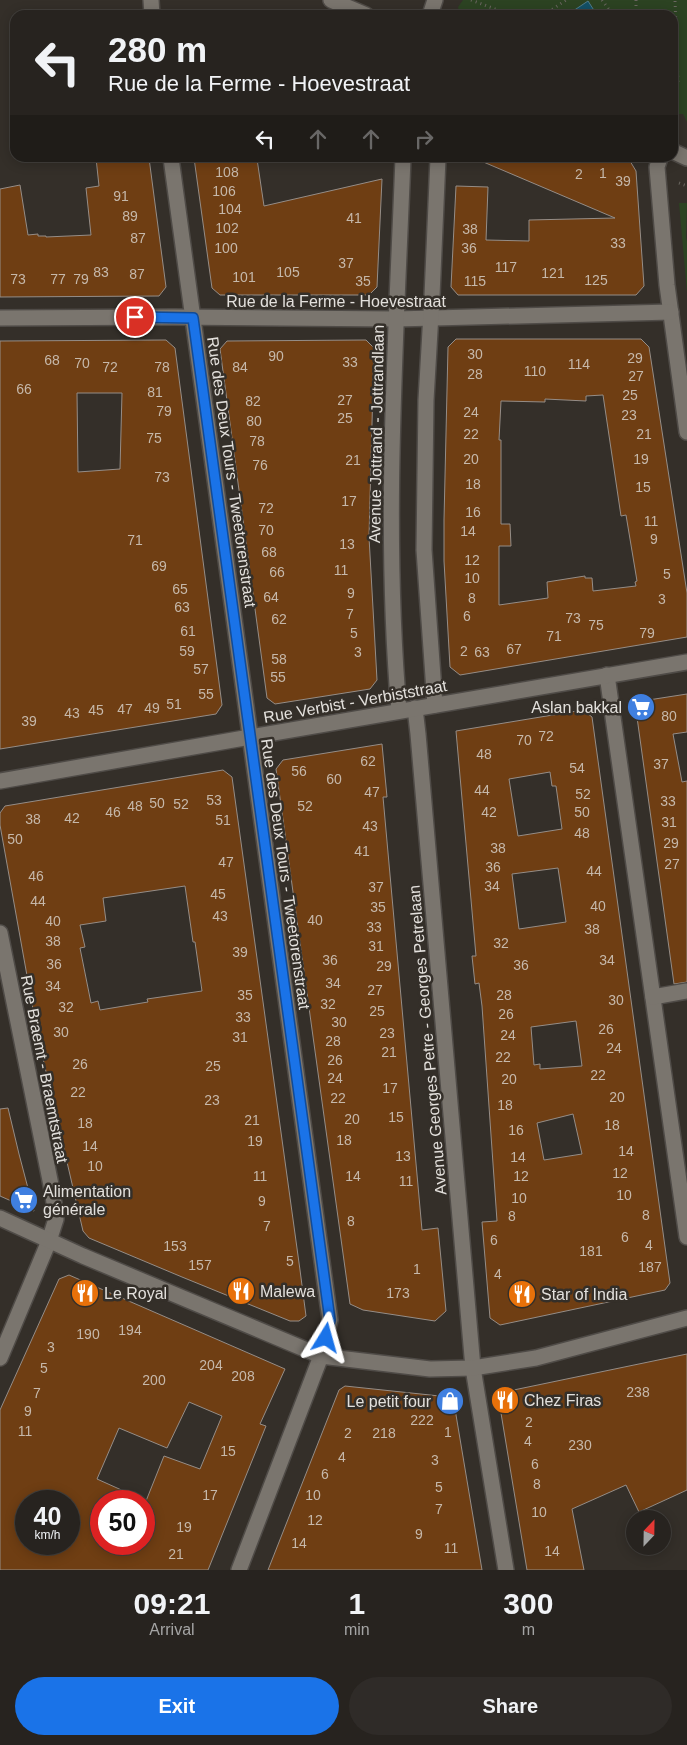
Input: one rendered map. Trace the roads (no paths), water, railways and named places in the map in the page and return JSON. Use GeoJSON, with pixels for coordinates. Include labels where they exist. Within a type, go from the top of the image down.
{"type":"FeatureCollection","features":[{"type":"Feature","properties":{"kind":"street"},"geometry":{"type":"LineString","coordinates":[[331,0],[354,10]]}},
{"type":"Feature","properties":{"kind":"street","name":"Rue des Deux Tours - Tweetorenstraat"},"geometry":{"type":"LineString","coordinates":[[172,162],[330,1320],[322,1356],[239,1570]]}},
{"type":"Feature","properties":{"kind":"street","name":"Avenue Jottrand - Jottrandlaan"},"geometry":{"type":"LineString","coordinates":[[399,711],[390,516],[403,162]]}},
{"type":"Feature","properties":{"kind":"street"},"geometry":{"type":"LineString","coordinates":[[435,705],[424,550],[426,400],[438,162]]}},
{"type":"Feature","properties":{"kind":"street"},"geometry":{"type":"LineString","coordinates":[[659,162],[657,167],[667,285],[687,432]]}},
{"type":"Feature","properties":{"kind":"street","name":"Rue de la Ferme - Hoevestraat"},"geometry":{"type":"LineString","coordinates":[[0,318],[430,319],[671,312]]}},
{"type":"Feature","properties":{"kind":"street","name":"Rue Verbist - Verbiststraat"},"geometry":{"type":"LineString","coordinates":[[0,781],[687,662]]}},
{"type":"Feature","properties":{"kind":"street"},"geometry":{"type":"LineString","coordinates":[[607,675],[687,1237]]}},
{"type":"Feature","properties":{"kind":"street","name":"Avenue Georges Petre - Georges Petrelaan"},"geometry":{"type":"LineString","coordinates":[[414,708],[419,744],[473,1368],[506,1570]]}},
{"type":"Feature","properties":{"kind":"street","name":"Rue Braemt - Braemtstraat"},"geometry":{"type":"LineString","coordinates":[[0,933],[53,1195],[56,1219],[49,1241],[0,1358]]}},
{"type":"Feature","properties":{"kind":"street"},"geometry":{"type":"LineString","coordinates":[[653,997],[687,991]]}},
{"type":"Feature","properties":{"kind":"street"},"geometry":{"type":"LineString","coordinates":[[0,1218],[49,1241],[322,1356],[430,1369],[473,1368],[536,1358],[687,1318]]}},
{"type":"Feature","properties":{"kind":"water"},"geometry":{"type":"Polygon","coordinates":[[[588,1],[594,10],[574,10],[588,1]]]}},
{"type":"Feature","properties":{"kind":"place","name":"Aslan bakkal"},"geometry":{"type":"Point","coordinates":[641,707]}},
{"type":"Feature","properties":{"kind":"place","name":"Alimentation générale"},"geometry":{"type":"Point","coordinates":[24,1200]}},
{"type":"Feature","properties":{"kind":"place","name":"Malewa"},"geometry":{"type":"Point","coordinates":[241,1291]}},
{"type":"Feature","properties":{"kind":"place","name":"Le Royal"},"geometry":{"type":"Point","coordinates":[85,1293]}},
{"type":"Feature","properties":{"kind":"place","name":"Star of India"},"geometry":{"type":"Point","coordinates":[522,1294]}},
{"type":"Feature","properties":{"kind":"place","name":"Chez Firas"},"geometry":{"type":"Point","coordinates":[505,1400]}},
{"type":"Feature","properties":{"kind":"place","name":"Le petit four"},"geometry":{"type":"Point","coordinates":[450,1401]}}]}
